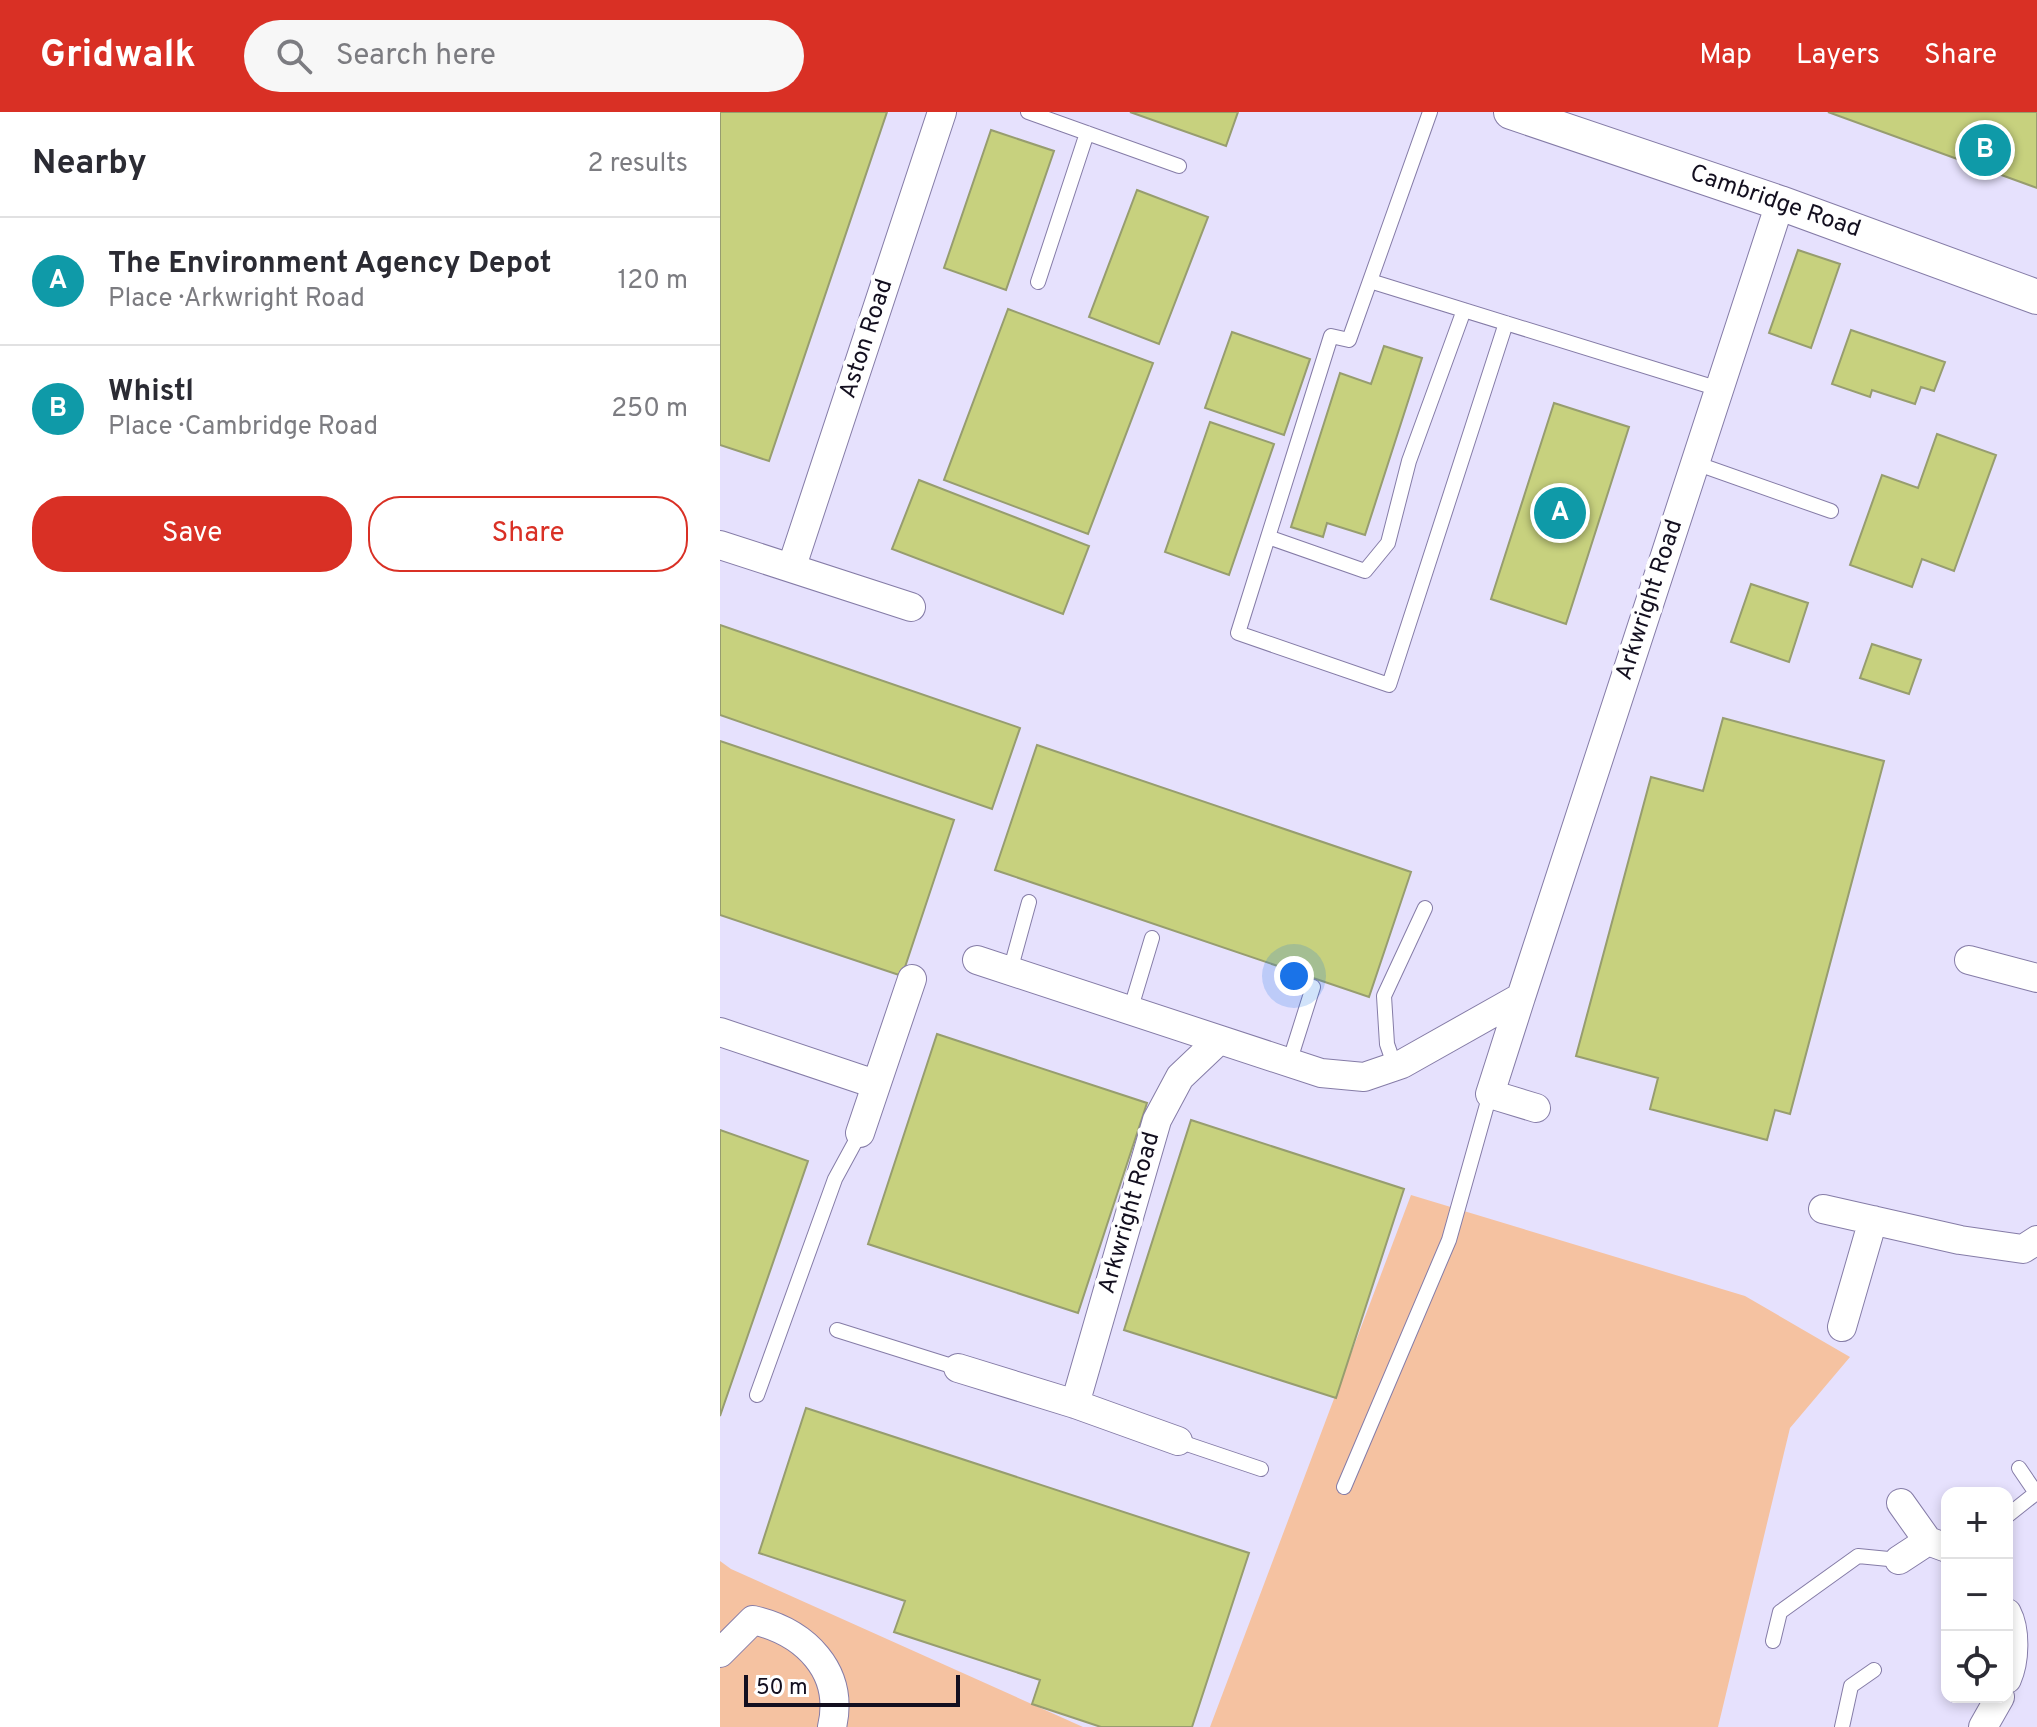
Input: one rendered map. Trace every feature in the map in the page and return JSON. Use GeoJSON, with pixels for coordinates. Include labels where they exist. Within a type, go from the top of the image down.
{"type":"FeatureCollection","features":[{"type":"Feature","properties":{"kind":"street","name":"Aston Road"},"geometry":{"type":"LineString","coordinates":[[792,566],[942,112]]}},
{"type":"Feature","properties":{"kind":"street","name":"Cambridge Road"},"geometry":{"type":"LineString","coordinates":[[1511,112],[1780,203],[2037,297]]}},
{"type":"Feature","properties":{"kind":"street","name":"Arkwright Road"},"geometry":{"type":"LineString","coordinates":[[1490,1094],[1780,203]]}},
{"type":"Feature","properties":{"kind":"street"},"geometry":{"type":"LineString","coordinates":[[720,545],[911,607]]}},
{"type":"Feature","properties":{"kind":"street"},"geometry":{"type":"LineString","coordinates":[[977,960],[1321,1073],[1364,1077],[1395,1067],[1521,997]]}},
{"type":"Feature","properties":{"kind":"street"},"geometry":{"type":"LineString","coordinates":[[1969,960],[2037,978]]}},
{"type":"Feature","properties":{"kind":"street"},"geometry":{"type":"LineString","coordinates":[[860,1133],[912,979]]}},
{"type":"Feature","properties":{"kind":"street"},"geometry":{"type":"LineString","coordinates":[[720,1032],[875,1084]]}},
{"type":"Feature","properties":{"kind":"street","name":"Arkwright Road"},"geometry":{"type":"LineString","coordinates":[[1075,1404],[1157,1120],[1180,1077],[1219,1040]]}},
{"type":"Feature","properties":{"kind":"street"},"geometry":{"type":"LineString","coordinates":[[1490,1094],[1536,1108]]}},
{"type":"Feature","properties":{"kind":"street"},"geometry":{"type":"LineString","coordinates":[[1823,1209],[1960,1240],[2023,1249],[2037,1240]]}},
{"type":"Feature","properties":{"kind":"street"},"geometry":{"type":"LineString","coordinates":[[1842,1327],[1873,1220]]}},
{"type":"Feature","properties":{"kind":"street"},"geometry":{"type":"LineString","coordinates":[[958,1368],[1075,1404],[1178,1441]]}},
{"type":"Feature","properties":{"kind":"street"},"geometry":{"type":"LineString","coordinates":[[1899,1560],[1937,1544],[1901,1503]]}},
{"type":"Feature","properties":{"kind":"street"},"geometry":{"type":"LineString","coordinates":[[2013,1666],[2018,1616]]}},
{"type":"Feature","properties":{"kind":"street"},"geometry":{"type":"LineString","coordinates":[[720,1653],[753,1620],[777,1625],[807,1646],[830,1675],[837,1706],[832,1727]]}},
{"type":"Feature","properties":{"kind":"street"},"geometry":{"type":"LineString","coordinates":[[1983,1727],[1997,1703]]}},
{"type":"Feature","properties":{"kind":"lane"},"geometry":{"type":"LineString","coordinates":[[1028,112],[1179,166]]}},
{"type":"Feature","properties":{"kind":"lane"},"geometry":{"type":"LineString","coordinates":[[1430,112],[1349,340],[1331,336],[1238,633],[1389,685],[1506,323]]}},
{"type":"Feature","properties":{"kind":"lane"},"geometry":{"type":"LineString","coordinates":[[1038,282],[1087,133]]}},
{"type":"Feature","properties":{"kind":"lane"},"geometry":{"type":"LineString","coordinates":[[1370,281],[1719,389]]}},
{"type":"Feature","properties":{"kind":"lane"},"geometry":{"type":"LineString","coordinates":[[1268,537],[1365,571],[1388,543],[1409,461],[1464,310]]}},
{"type":"Feature","properties":{"kind":"lane"},"geometry":{"type":"LineString","coordinates":[[1695,463],[1831,511]]}},
{"type":"Feature","properties":{"kind":"lane"},"geometry":{"type":"LineString","coordinates":[[1010,971],[1029,902]]}},
{"type":"Feature","properties":{"kind":"lane"},"geometry":{"type":"LineString","coordinates":[[1395,1067],[1386,1033],[1384,996],[1425,908]]}},
{"type":"Feature","properties":{"kind":"lane"},"geometry":{"type":"LineString","coordinates":[[1130,1011],[1152,938]]}},
{"type":"Feature","properties":{"kind":"lane"},"geometry":{"type":"LineString","coordinates":[[1289,1063],[1313,987]]}},
{"type":"Feature","properties":{"kind":"lane"},"geometry":{"type":"LineString","coordinates":[[1344,1487],[1449,1240],[1490,1094]]}},
{"type":"Feature","properties":{"kind":"lane"},"geometry":{"type":"LineString","coordinates":[[757,1395],[835,1179],[860,1133]]}},
{"type":"Feature","properties":{"kind":"lane"},"geometry":{"type":"LineString","coordinates":[[837,1330],[958,1368]]}},
{"type":"Feature","properties":{"kind":"lane"},"geometry":{"type":"LineString","coordinates":[[1178,1441],[1261,1469]]}},
{"type":"Feature","properties":{"kind":"lane"},"geometry":{"type":"LineString","coordinates":[[2013,1511],[2036,1493],[2019,1468]]}},
{"type":"Feature","properties":{"kind":"lane"},"geometry":{"type":"LineString","coordinates":[[1773,1641],[1780,1612],[1858,1556],[1899,1560]]}},
{"type":"Feature","properties":{"kind":"lane"},"geometry":{"type":"LineString","coordinates":[[1842,1727],[1851,1686],[1874,1670]]}},
{"type":"Feature","properties":{"kind":"shaded area"},"geometry":{"type":"Polygon","coordinates":[[[1411,1195],[1745,1296],[1850,1357],[1790,1428],[1718,1727],[1210,1727],[1411,1195]]]}},
{"type":"Feature","properties":{"kind":"shaded area"},"geometry":{"type":"Polygon","coordinates":[[[720,1561],[731,1569],[1083,1727],[720,1727],[720,1561]]]}},
{"type":"Feature","properties":{"kind":"building"},"geometry":{"type":"Polygon","coordinates":[[[720,112],[887,112],[769,461],[720,445],[720,112]]]}},
{"type":"Feature","properties":{"kind":"building"},"geometry":{"type":"Polygon","coordinates":[[[1130,112],[1238,112],[1226,146],[1130,112]]]}},
{"type":"Feature","properties":{"kind":"building"},"geometry":{"type":"Polygon","coordinates":[[[1828,112],[2037,112],[2037,188],[1828,112]]]}},
{"type":"Feature","properties":{"kind":"building"},"geometry":{"type":"Polygon","coordinates":[[[991,130],[1054,151],[1006,290],[944,268],[991,130]]]}},
{"type":"Feature","properties":{"kind":"building"},"geometry":{"type":"Polygon","coordinates":[[[1137,190],[1208,217],[1159,344],[1089,317],[1137,190]]]}},
{"type":"Feature","properties":{"kind":"building"},"geometry":{"type":"Polygon","coordinates":[[[1798,250],[1840,264],[1811,348],[1769,333],[1798,250]]]}},
{"type":"Feature","properties":{"kind":"building"},"geometry":{"type":"Polygon","coordinates":[[[1008,309],[1153,363],[1088,534],[944,480],[1008,309]]]}},
{"type":"Feature","properties":{"kind":"building"},"geometry":{"type":"Polygon","coordinates":[[[1851,330],[1945,362],[1934,391],[1921,387],[1915,404],[1872,390],[1870,397],[1832,384],[1851,330]]]}},
{"type":"Feature","properties":{"kind":"building"},"geometry":{"type":"Polygon","coordinates":[[[1232,332],[1310,359],[1284,435],[1205,408],[1232,332]]]}},
{"type":"Feature","properties":{"kind":"building"},"geometry":{"type":"Polygon","coordinates":[[[1384,346],[1422,358],[1365,535],[1327,523],[1323,537],[1291,527],[1340,373],[1371,384],[1384,346]]]}},
{"type":"Feature","properties":{"kind":"building"},"geometry":{"type":"Polygon","coordinates":[[[1554,403],[1629,427],[1566,624],[1491,599],[1554,403]]]}},
{"type":"Feature","properties":{"kind":"building"},"geometry":{"type":"Polygon","coordinates":[[[1210,422],[1274,444],[1229,575],[1165,552],[1210,422]]]}},
{"type":"Feature","properties":{"kind":"building"},"geometry":{"type":"Polygon","coordinates":[[[1937,434],[1996,455],[1954,571],[1922,559],[1912,587],[1850,565],[1882,475],[1918,488],[1937,434]]]}},
{"type":"Feature","properties":{"kind":"building"},"geometry":{"type":"Polygon","coordinates":[[[919,480],[1089,546],[1063,614],[892,549],[919,480]]]}},
{"type":"Feature","properties":{"kind":"building"},"geometry":{"type":"Polygon","coordinates":[[[1751,584],[1808,603],[1789,662],[1731,642],[1751,584]]]}},
{"type":"Feature","properties":{"kind":"building"},"geometry":{"type":"Polygon","coordinates":[[[720,625],[1020,728],[992,809],[720,715],[720,625]]]}},
{"type":"Feature","properties":{"kind":"building"},"geometry":{"type":"Polygon","coordinates":[[[1872,644],[1921,660],[1909,694],[1860,678],[1872,644]]]}},
{"type":"Feature","properties":{"kind":"building"},"geometry":{"type":"Polygon","coordinates":[[[1723,718],[1884,761],[1790,1114],[1775,1110],[1767,1140],[1650,1109],[1658,1078],[1576,1056],[1651,777],[1703,791],[1723,718]]]}},
{"type":"Feature","properties":{"kind":"building"},"geometry":{"type":"Polygon","coordinates":[[[720,741],[954,820],[902,976],[720,915],[720,741]]]}},
{"type":"Feature","properties":{"kind":"building"},"geometry":{"type":"Polygon","coordinates":[[[1037,745],[1411,872],[1369,997],[995,870],[1037,745]]]}},
{"type":"Feature","properties":{"kind":"building"},"geometry":{"type":"Polygon","coordinates":[[[937,1034],[1147,1103],[1078,1313],[868,1244],[937,1034]]]}},
{"type":"Feature","properties":{"kind":"building"},"geometry":{"type":"Polygon","coordinates":[[[1191,1120],[1404,1189],[1336,1398],[1124,1330],[1191,1120]]]}},
{"type":"Feature","properties":{"kind":"building"},"geometry":{"type":"Polygon","coordinates":[[[720,1130],[808,1161],[720,1416],[720,1130]]]}},
{"type":"Feature","properties":{"kind":"building"},"geometry":{"type":"Polygon","coordinates":[[[806,1408],[1249,1553],[1192,1727],[1101,1727],[1032,1704],[1040,1680],[894,1632],[905,1601],[759,1553],[806,1408]]]}},
{"type":"Feature","properties":{"kind":"place","name":"Whistl"},"geometry":{"type":"Point","coordinates":[1985,150]}},
{"type":"Feature","properties":{"kind":"place","name":"The Environment Agency Depot"},"geometry":{"type":"Point","coordinates":[1560,513]}}]}
